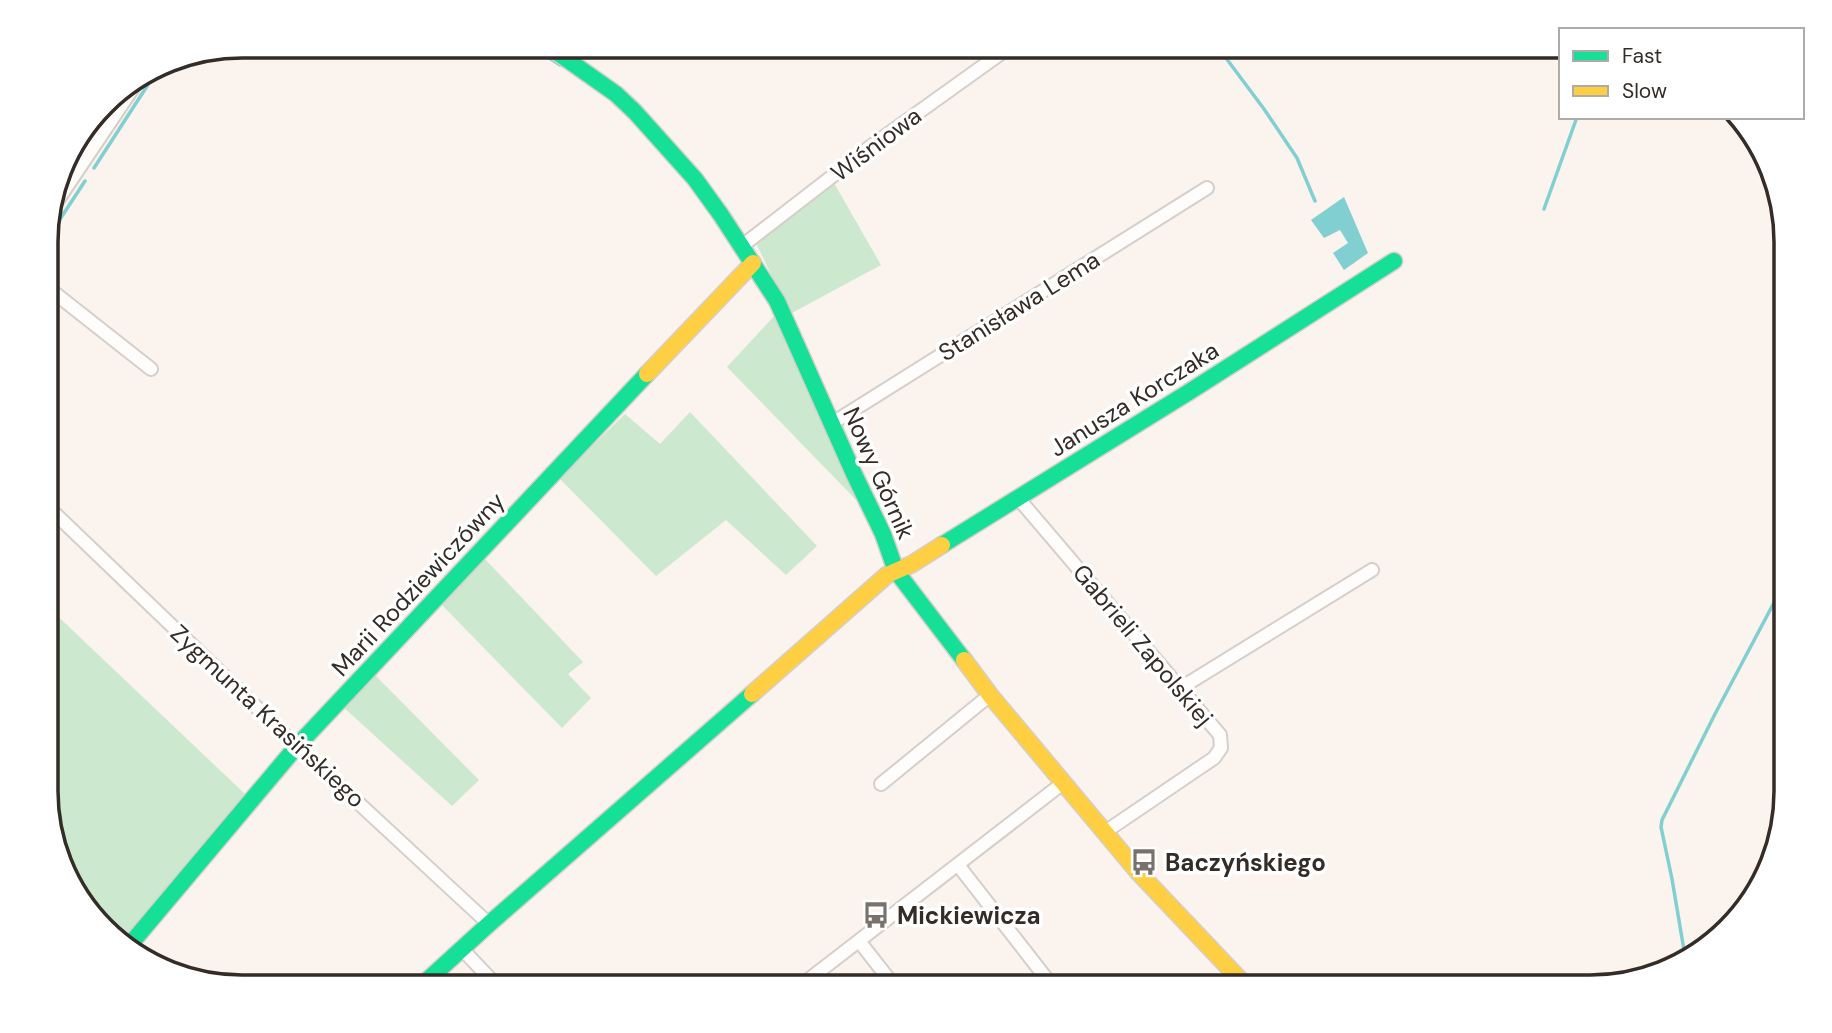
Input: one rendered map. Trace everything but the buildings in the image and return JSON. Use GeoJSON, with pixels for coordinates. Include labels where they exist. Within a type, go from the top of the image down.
{"type":"FeatureCollection","features":[{"type":"Feature","properties":{"kind":"street","name":"Nowy Górnik"},"geometry":{"type":"LineString","coordinates":[[434,975],[887,575],[896,571],[883,534],[777,301],[753,263],[695,179],[635,112],[616,94],[565,58]]}},
{"type":"Feature","properties":{"kind":"street","name":"Wiśniowa"},"geometry":{"type":"LineString","coordinates":[[742,246],[870,147],[995,58]]}},
{"type":"Feature","properties":{"kind":"street"},"geometry":{"type":"LineString","coordinates":[[66,187],[125,99]]}},
{"type":"Feature","properties":{"kind":"street","name":"Stanisława Lema"},"geometry":{"type":"LineString","coordinates":[[831,424],[1207,188]]}},
{"type":"Feature","properties":{"kind":"street","name":"Janusza Korczaka"},"geometry":{"type":"LineString","coordinates":[[896,571],[912,564],[1178,399],[1394,261]]}},
{"type":"Feature","properties":{"kind":"street","name":"Marii Rodziewiczówny"},"geometry":{"type":"LineString","coordinates":[[134,940],[297,746],[753,263]]}},
{"type":"Feature","properties":{"kind":"street"},"geometry":{"type":"LineString","coordinates":[[58,296],[151,369]]}},
{"type":"Feature","properties":{"kind":"street","name":"Gabrieli Zapolskiej"},"geometry":{"type":"LineString","coordinates":[[1018,498],[1220,735],[1221,748],[1214,758],[1105,832]]}},
{"type":"Feature","properties":{"kind":"street","name":"Zygmunta Krasińskiego"},"geometry":{"type":"LineString","coordinates":[[58,517],[297,746],[489,924]]}},
{"type":"Feature","properties":{"kind":"street"},"geometry":{"type":"LineString","coordinates":[[1179,689],[1373,570]]}},
{"type":"Feature","properties":{"kind":"street"},"geometry":{"type":"LineString","coordinates":[[896,571],[990,695],[1063,783],[1168,905],[1235,975]]}},
{"type":"Feature","properties":{"kind":"street"},"geometry":{"type":"LineString","coordinates":[[881,784],[990,695]]}},
{"type":"Feature","properties":{"kind":"street"},"geometry":{"type":"LineString","coordinates":[[815,975],[1063,783]]}},
{"type":"Feature","properties":{"kind":"street"},"geometry":{"type":"LineString","coordinates":[[958,865],[1044,975]]}},
{"type":"Feature","properties":{"kind":"street"},"geometry":{"type":"LineString","coordinates":[[859,941],[886,975]]}},
{"type":"Feature","properties":{"kind":"street"},"geometry":{"type":"LineString","coordinates":[[462,949],[487,975]]}},
{"type":"Feature","properties":{"kind":"green space"},"geometry":{"type":"Polygon","coordinates":[[[834,183],[881,265],[790,314],[756,243],[834,183]]]}},
{"type":"Feature","properties":{"kind":"green space"},"geometry":{"type":"Polygon","coordinates":[[[776,314],[864,508],[727,367],[776,314]]]}},
{"type":"Feature","properties":{"kind":"green space"},"geometry":{"type":"Polygon","coordinates":[[[690,412],[817,546],[786,575],[726,520],[656,576],[559,478],[625,414],[660,444],[690,412]]]}},
{"type":"Feature","properties":{"kind":"green space"},"geometry":{"type":"Polygon","coordinates":[[[483,557],[583,662],[568,674],[591,698],[562,728],[439,602],[483,557]]]}},
{"type":"Feature","properties":{"kind":"green space"},"geometry":{"type":"Polygon","coordinates":[[[58,616],[245,794],[128,936],[111,922],[89,894],[77,873],[61,828],[58,792],[58,616]]]}},
{"type":"Feature","properties":{"kind":"green space"},"geometry":{"type":"Polygon","coordinates":[[[373,673],[479,780],[452,806],[342,706],[373,673]]]}},
{"type":"Feature","properties":{"kind":"water"},"geometry":{"type":"Polygon","coordinates":[[[1344,197],[1368,253],[1344,270],[1333,253],[1348,243],[1340,230],[1324,238],[1311,220],[1344,197]]]}},
{"type":"Feature","properties":{"kind":"waterway"},"geometry":{"type":"LineString","coordinates":[[550,58],[560,65]]}},
{"type":"Feature","properties":{"kind":"waterway"},"geometry":{"type":"LineString","coordinates":[[1226,58],[1297,158],[1315,201]]}},
{"type":"Feature","properties":{"kind":"waterway"},"geometry":{"type":"LineString","coordinates":[[94,168],[150,82]]}},
{"type":"Feature","properties":{"kind":"waterway"},"geometry":{"type":"LineString","coordinates":[[1544,209],[1576,119]]}},
{"type":"Feature","properties":{"kind":"waterway"},"geometry":{"type":"LineString","coordinates":[[59,221],[85,181]]}},
{"type":"Feature","properties":{"kind":"waterway"},"geometry":{"type":"LineString","coordinates":[[1684,950],[1661,827],[1662,820],[1774,603]]}},
{"type":"Feature","properties":{"kind":"traffic: fast"},"geometry":{"type":"LineString","coordinates":[[565,58],[616,94],[635,112],[695,179],[721,215],[777,301],[883,534],[896,571],[964,660]]}},
{"type":"Feature","properties":{"kind":"traffic: fast"},"geometry":{"type":"LineString","coordinates":[[942,545],[1394,261]]}},
{"type":"Feature","properties":{"kind":"traffic: fast"},"geometry":{"type":"LineString","coordinates":[[134,940],[297,746],[647,374]]}},
{"type":"Feature","properties":{"kind":"traffic: fast"},"geometry":{"type":"LineString","coordinates":[[433,975],[752,694]]}},
{"type":"Feature","properties":{"kind":"traffic: slow"},"geometry":{"type":"LineString","coordinates":[[647,374],[753,263]]}},
{"type":"Feature","properties":{"kind":"traffic: slow"},"geometry":{"type":"LineString","coordinates":[[752,694],[887,575],[912,564],[942,545]]}},
{"type":"Feature","properties":{"kind":"traffic: slow"},"geometry":{"type":"LineString","coordinates":[[964,660],[990,695],[1138,872],[1236,975]]}},
{"type":"Feature","properties":{"kind":"place","name":"Baczyńskiego"},"geometry":{"type":"Point","coordinates":[1144,862]}},
{"type":"Feature","properties":{"kind":"place","name":"Mickiewicza"},"geometry":{"type":"Point","coordinates":[876,915]}}]}
